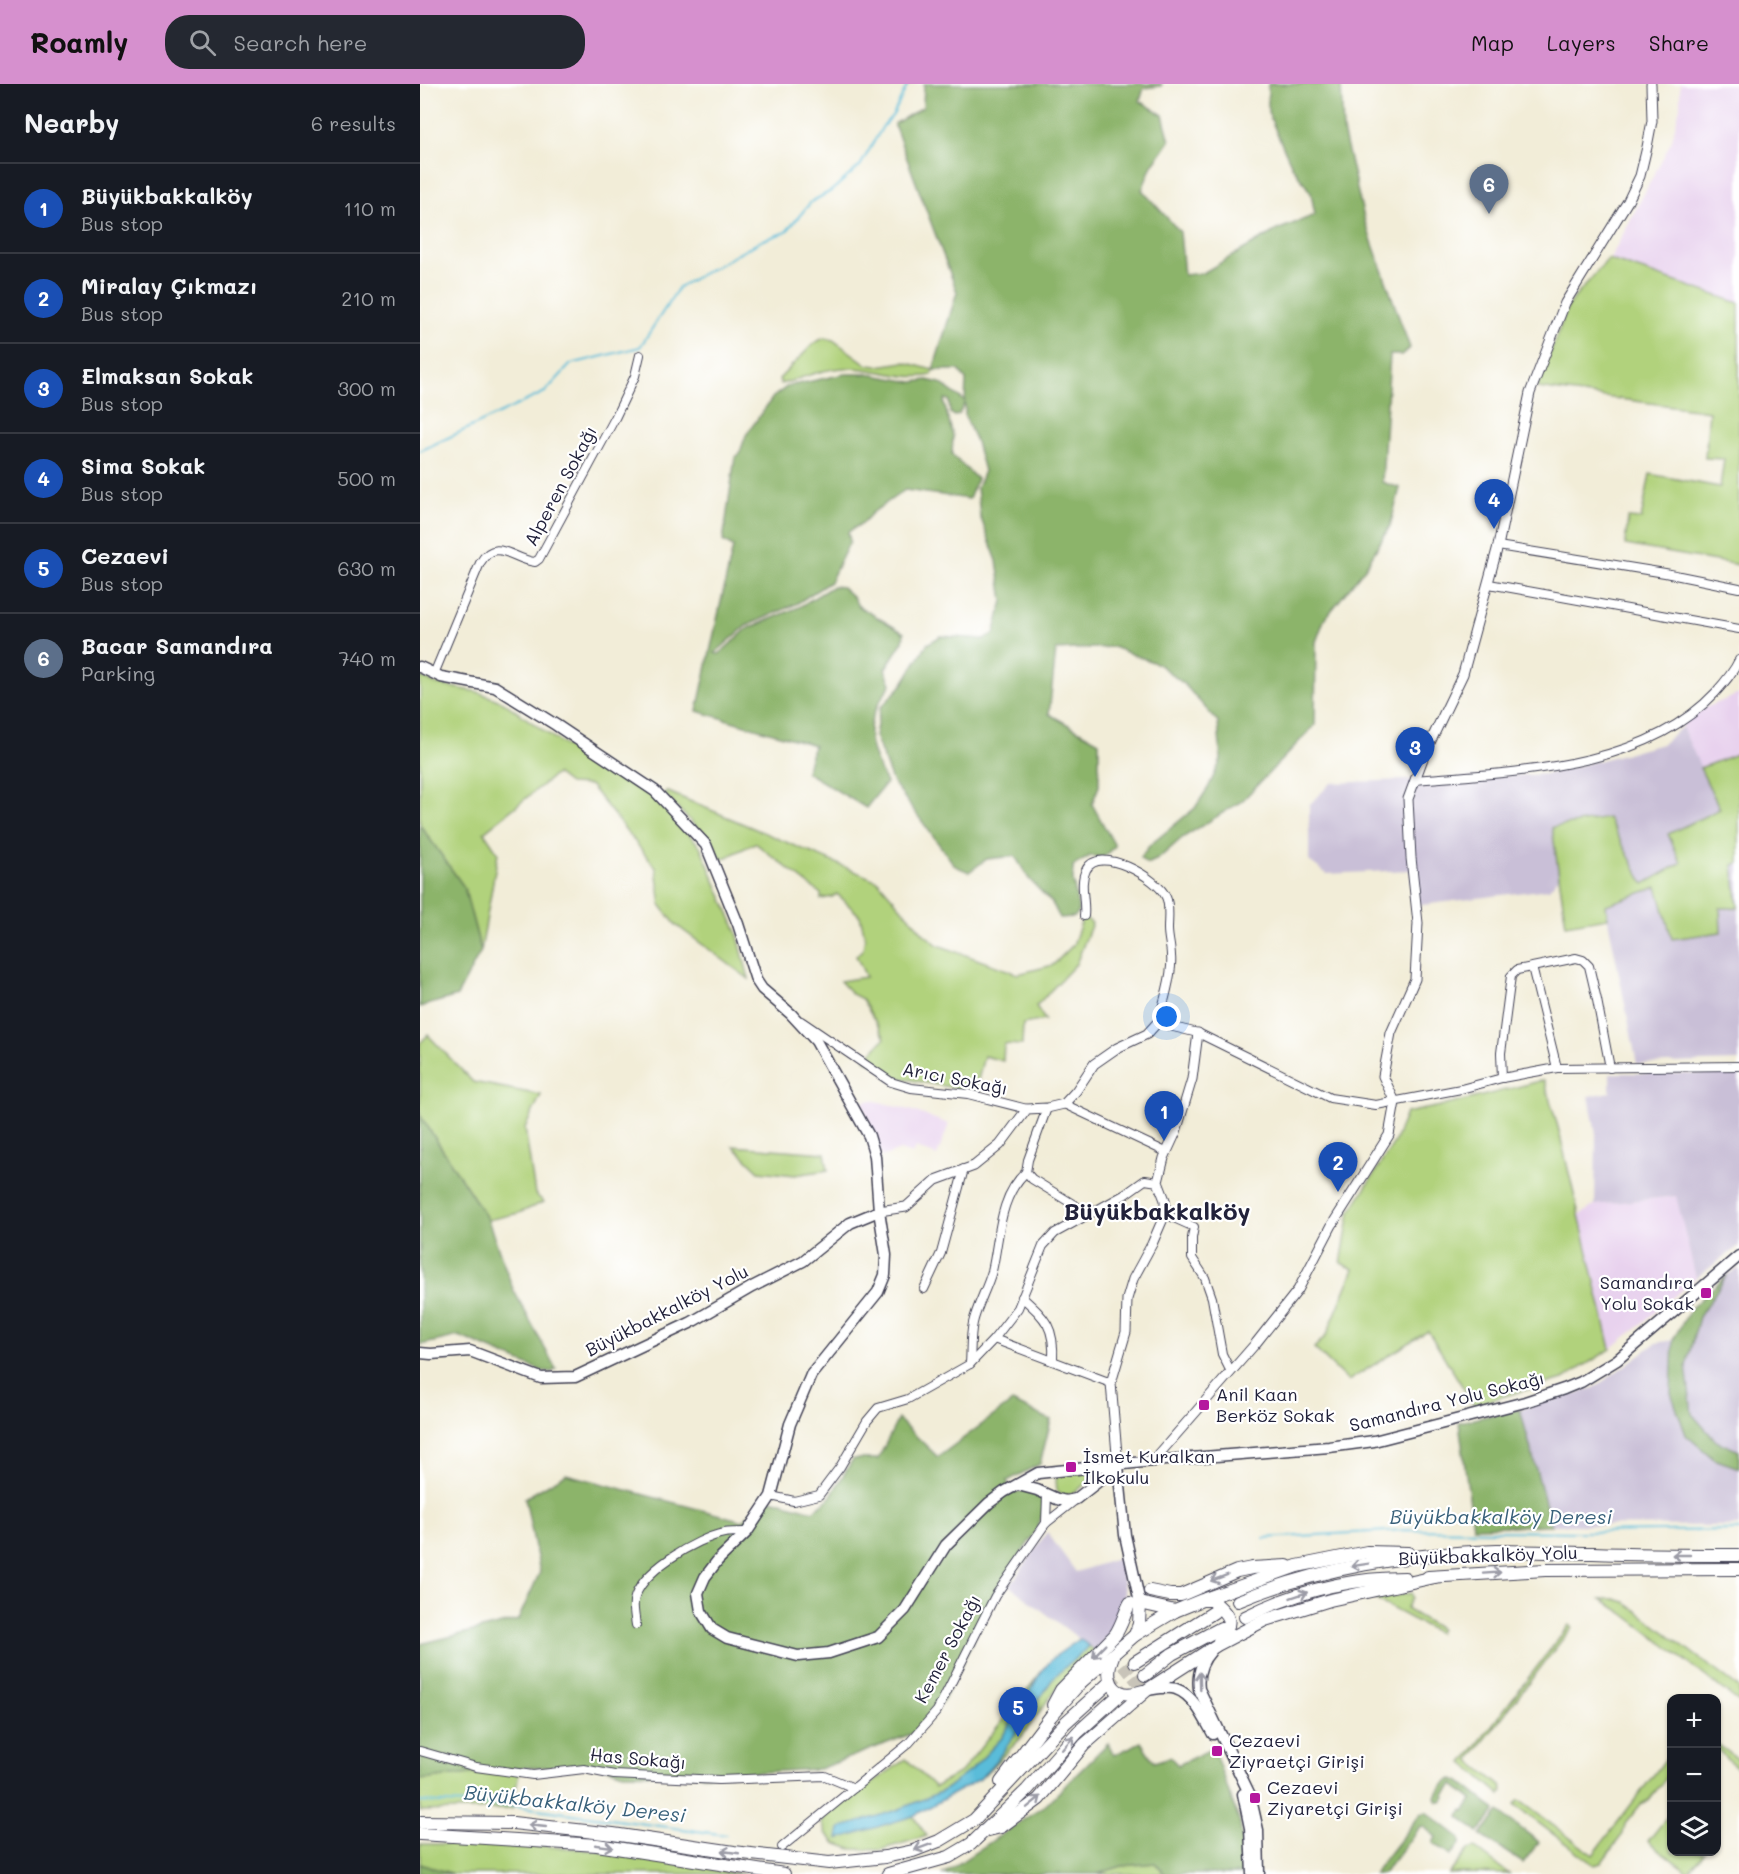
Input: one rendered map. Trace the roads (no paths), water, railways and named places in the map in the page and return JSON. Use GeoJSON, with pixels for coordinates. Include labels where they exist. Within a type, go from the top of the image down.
{"type":"FeatureCollection","features":[{"type":"Feature","properties":{"kind":"highway","name":"Büyükbakkalköy Yolu"},"geometry":{"type":"LineString","coordinates":[[1238,1601],[1296,1580],[1355,1565],[1433,1556],[1496,1551],[1739,1555]]}},
{"type":"Feature","properties":{"kind":"highway"},"geometry":{"type":"LineString","coordinates":[[974,1820],[1051,1716],[1080,1683],[1135,1635],[1175,1611],[1297,1566],[1367,1552],[1433,1556]]}},
{"type":"Feature","properties":{"kind":"highway"},"geometry":{"type":"LineString","coordinates":[[1150,1591],[1181,1595],[1237,1571],[1297,1566]]}},
{"type":"Feature","properties":{"kind":"highway","name":"Büyükbakkalköy Yolu"},"geometry":{"type":"LineString","coordinates":[[1245,1617],[1306,1592],[1378,1578],[1435,1578],[1545,1569],[1739,1569]]}},
{"type":"Feature","properties":{"kind":"highway"},"geometry":{"type":"LineString","coordinates":[[984,1831],[1001,1827],[1039,1799],[1084,1745],[1147,1690],[1217,1645],[1264,1620],[1330,1600],[1435,1578]]}},
{"type":"Feature","properties":{"kind":"highway"},"geometry":{"type":"LineString","coordinates":[[1202,1600],[1212,1600],[1220,1606],[1229,1620],[1229,1630],[1217,1645]]}},
{"type":"Feature","properties":{"kind":"highway"},"geometry":{"type":"LineString","coordinates":[[1051,1716],[1054,1703],[1061,1690],[1120,1628],[1125,1611],[1135,1603],[1175,1611]]}},
{"type":"Feature","properties":{"kind":"highway"},"geometry":{"type":"LineString","coordinates":[[1135,1603],[1138,1624],[1135,1635]]}},
{"type":"Feature","properties":{"kind":"highway"},"geometry":{"type":"LineString","coordinates":[[1135,1662],[1214,1612]]}},
{"type":"Feature","properties":{"kind":"highway"},"geometry":{"type":"LineString","coordinates":[[1145,1675],[1172,1654],[1221,1628]]}},
{"type":"Feature","properties":{"kind":"highway"},"geometry":{"type":"LineString","coordinates":[[1113,1656],[1108,1667],[1108,1678],[1115,1688],[1126,1694],[1147,1690]]}},
{"type":"Feature","properties":{"kind":"highway"},"geometry":{"type":"LineString","coordinates":[[420,1822],[513,1823],[829,1863],[885,1857],[913,1851],[939,1841],[974,1820],[1066,1722],[1108,1684]]}},
{"type":"Feature","properties":{"kind":"highway"},"geometry":{"type":"LineString","coordinates":[[888,1874],[949,1857],[970,1844],[1028,1790],[1077,1733],[1118,1696]]}},
{"type":"Feature","properties":{"kind":"highway"},"geometry":{"type":"LineString","coordinates":[[420,1834],[597,1845],[784,1874]]}},
{"type":"Feature","properties":{"kind":"main road"},"geometry":{"type":"LineString","coordinates":[[420,667],[441,677],[495,687],[654,791],[706,845],[738,924],[756,980],[762,989],[791,1014],[816,1041],[869,1136],[875,1155],[879,1211],[886,1255],[885,1275],[878,1292],[811,1375],[790,1424],[771,1496],[747,1532]]}},
{"type":"Feature","properties":{"kind":"main road","name":"Büyükbakkalköy Yolu"},"geometry":{"type":"LineString","coordinates":[[420,1353],[470,1351],[541,1378],[575,1377],[690,1323],[752,1287],[803,1262],[850,1223],[879,1211]]}},
{"type":"Feature","properties":{"kind":"main road","name":"Samandıra Yolu Sokağı"},"geometry":{"type":"LineString","coordinates":[[747,1532],[718,1560],[705,1577],[698,1593],[701,1611],[712,1629],[727,1638],[798,1656],[829,1653],[878,1637],[905,1610],[946,1545],[989,1503],[1038,1473],[1365,1442],[1415,1431],[1547,1395],[1581,1382],[1617,1360],[1739,1256]]}},
{"type":"Feature","properties":{"kind":"main road"},"geometry":{"type":"LineString","coordinates":[[1118,1466],[1135,1603]]}},
{"type":"Feature","properties":{"kind":"main road","name":"Kemer Sokağı"},"geometry":{"type":"LineString","coordinates":[[1076,1499],[1118,1466]]}},
{"type":"Feature","properties":{"kind":"main road"},"geometry":{"type":"LineString","coordinates":[[1047,1495],[1048,1472]]}},
{"type":"Feature","properties":{"kind":"main road"},"geometry":{"type":"LineString","coordinates":[[1018,1485],[1066,1501],[1076,1499]]}},
{"type":"Feature","properties":{"kind":"main road"},"geometry":{"type":"LineString","coordinates":[[1217,1645],[1200,1667],[1199,1689],[1250,1795],[1258,1830],[1259,1874]]}},
{"type":"Feature","properties":{"kind":"main road"},"geometry":{"type":"LineString","coordinates":[[1147,1690],[1175,1688],[1187,1695],[1201,1713],[1224,1753],[1243,1792],[1250,1828],[1252,1874]]}},
{"type":"Feature","properties":{"kind":"street"},"geometry":{"type":"LineString","coordinates":[[1153,1461],[1299,1290],[1332,1226],[1389,1135],[1395,1102],[1383,1076],[1391,1033],[1415,979],[1418,923],[1408,799],[1425,753],[1463,674],[1489,584],[1530,393],[1565,303],[1622,211],[1640,176],[1652,121],[1651,84]]}},
{"type":"Feature","properties":{"kind":"street","name":"Alperen Sokağı"},"geometry":{"type":"LineString","coordinates":[[434,674],[480,563],[486,555],[502,550],[529,561],[535,562],[539,559],[615,418],[634,376],[640,355]]}},
{"type":"Feature","properties":{"kind":"street"},"geometry":{"type":"LineString","coordinates":[[1498,546],[1665,573],[1739,588]]}},
{"type":"Feature","properties":{"kind":"street"},"geometry":{"type":"LineString","coordinates":[[1489,584],[1739,629]]}},
{"type":"Feature","properties":{"kind":"street"},"geometry":{"type":"LineString","coordinates":[[1415,780],[1552,766],[1598,756],[1642,742],[1674,727],[1696,711],[1730,677],[1739,660]]}},
{"type":"Feature","properties":{"kind":"street"},"geometry":{"type":"LineString","coordinates":[[879,1211],[906,1207],[936,1180],[974,1166],[1000,1144],[1027,1108],[1047,1108],[1064,1104],[1094,1064],[1117,1048],[1146,1034],[1156,1023],[1162,1009],[1172,958],[1168,934],[1167,899],[1154,882],[1130,867],[1106,861],[1096,862],[1087,868],[1084,878],[1084,916]]}},
{"type":"Feature","properties":{"kind":"street"},"geometry":{"type":"LineString","coordinates":[[1502,1078],[1501,1053],[1512,974],[1517,970],[1576,958],[1589,966],[1598,1000],[1610,1068]]}},
{"type":"Feature","properties":{"kind":"street"},"geometry":{"type":"LineString","coordinates":[[1532,967],[1557,1068]]}},
{"type":"Feature","properties":{"kind":"street","name":"Arıcı Sokağı"},"geometry":{"type":"LineString","coordinates":[[791,1014],[891,1082],[911,1088],[968,1094],[1027,1108]]}},
{"type":"Feature","properties":{"kind":"street"},"geometry":{"type":"LineString","coordinates":[[1156,1023],[1198,1033],[1330,1098],[1376,1105],[1557,1068],[1739,1066]]}},
{"type":"Feature","properties":{"kind":"street"},"geometry":{"type":"LineString","coordinates":[[1118,1466],[1112,1383],[1126,1332],[1127,1299],[1133,1279],[1165,1214],[1165,1200],[1158,1182],[1166,1152],[1176,1132],[1192,1079],[1198,1033]]}},
{"type":"Feature","properties":{"kind":"street"},"geometry":{"type":"LineString","coordinates":[[1064,1104],[1166,1152]]}},
{"type":"Feature","properties":{"kind":"street"},"geometry":{"type":"LineString","coordinates":[[970,1364],[973,1325],[992,1272],[1000,1223],[1019,1179],[1026,1172],[1028,1160],[1047,1108]]}},
{"type":"Feature","properties":{"kind":"street"},"geometry":{"type":"LineString","coordinates":[[924,1289],[940,1253],[964,1169]]}},
{"type":"Feature","properties":{"kind":"street"},"geometry":{"type":"LineString","coordinates":[[1026,1172],[1032,1179],[1089,1214]]}},
{"type":"Feature","properties":{"kind":"street"},"geometry":{"type":"LineString","coordinates":[[771,1496],[794,1501],[819,1496],[840,1467],[867,1421],[878,1408],[908,1399],[970,1364],[994,1339],[1018,1308],[1042,1246],[1055,1233],[1124,1195],[1145,1180],[1158,1182]]}},
{"type":"Feature","properties":{"kind":"street"},"geometry":{"type":"LineString","coordinates":[[1165,1214],[1194,1227],[1192,1258],[1205,1278],[1212,1298],[1222,1354],[1230,1370]]}},
{"type":"Feature","properties":{"kind":"street"},"geometry":{"type":"LineString","coordinates":[[1022,1298],[1042,1316],[1051,1331],[1054,1345],[1053,1360]]}},
{"type":"Feature","properties":{"kind":"street"},"geometry":{"type":"LineString","coordinates":[[994,1339],[1112,1383]]}},
{"type":"Feature","properties":{"kind":"street"},"geometry":{"type":"LineString","coordinates":[[1046,1523],[1047,1495]]}},
{"type":"Feature","properties":{"kind":"street","name":"Kemer Sokağı"},"geometry":{"type":"LineString","coordinates":[[782,1847],[909,1743],[937,1711],[995,1596],[1046,1523],[1076,1499]]}},
{"type":"Feature","properties":{"kind":"street"},"geometry":{"type":"LineString","coordinates":[[636,1624],[633,1603],[646,1580],[661,1564],[699,1542],[723,1533],[747,1532]]}},
{"type":"Feature","properties":{"kind":"street","name":"Has Sokağı"},"geometry":{"type":"LineString","coordinates":[[420,1751],[476,1767],[534,1775],[584,1769],[614,1775],[719,1780],[825,1776],[854,1788]]}},
{"type":"Feature","properties":{"kind":"water"},"geometry":{"type":"Polygon","coordinates":[[[1080,1639],[1089,1646],[1054,1677],[1002,1753],[980,1779],[913,1816],[838,1839],[840,1828],[900,1809],[943,1791],[971,1770],[1001,1739],[1042,1671],[1054,1657],[1080,1639]]]}},
{"type":"Feature","properties":{"kind":"waterway"},"geometry":{"type":"LineString","coordinates":[[420,451],[545,392],[571,364],[640,347],[679,287],[763,240],[786,232],[811,202],[831,191],[860,166],[883,126],[893,115],[908,84]]}},
{"type":"Feature","properties":{"kind":"waterway","name":"Büyükbakkalköy Deresi"},"geometry":{"type":"LineString","coordinates":[[1264,1538],[1405,1530],[1581,1532],[1739,1530]]}},
{"type":"Feature","properties":{"kind":"waterway","name":"Büyükbakkalköy Deresi"},"geometry":{"type":"LineString","coordinates":[[420,1802],[515,1806],[726,1835]]}},
{"type":"Feature","properties":{"kind":"tunnel"},"geometry":{"type":"LineString","coordinates":[[1108,1684],[1135,1662]]}},
{"type":"Feature","properties":{"kind":"tunnel"},"geometry":{"type":"LineString","coordinates":[[1118,1696],[1145,1675]]}},
{"type":"Feature","properties":{"kind":"place","name":"Bacar Samandıra"},"geometry":{"type":"Point","coordinates":[1489,214]}},
{"type":"Feature","properties":{"kind":"place","name":"Sima Sokak"},"geometry":{"type":"Point","coordinates":[1494,529]}},
{"type":"Feature","properties":{"kind":"place","name":"Elmaksan Sokak"},"geometry":{"type":"Point","coordinates":[1415,777]}},
{"type":"Feature","properties":{"kind":"place","name":"Büyükbakkalköy"},"geometry":{"type":"Point","coordinates":[1164,1141]}},
{"type":"Feature","properties":{"kind":"place","name":"Miralay Çıkmazı"},"geometry":{"type":"Point","coordinates":[1338,1192]}},
{"type":"Feature","properties":{"kind":"place","name":"Samandıra Yolu Sokak"},"geometry":{"type":"Point","coordinates":[1706,1293]}},
{"type":"Feature","properties":{"kind":"place","name":"Anil Kaan Berköz Sokak"},"geometry":{"type":"Point","coordinates":[1204,1405]}},
{"type":"Feature","properties":{"kind":"place","name":"İsmet Kuralkan İlkokulu"},"geometry":{"type":"Point","coordinates":[1071,1467]}},
{"type":"Feature","properties":{"kind":"place","name":"Cezaevi"},"geometry":{"type":"Point","coordinates":[1018,1737]}},
{"type":"Feature","properties":{"kind":"place","name":"Cezaevi Ziyraetçi Girişi"},"geometry":{"type":"Point","coordinates":[1217,1751]}},
{"type":"Feature","properties":{"kind":"place","name":"Cezaevi Ziyaretçi Girişi"},"geometry":{"type":"Point","coordinates":[1255,1798]}},
{"type":"Feature","properties":{"kind":"district","name":"Büyükbakkalköy"},"geometry":{"type":"Point","coordinates":[1157,1212]}}]}
